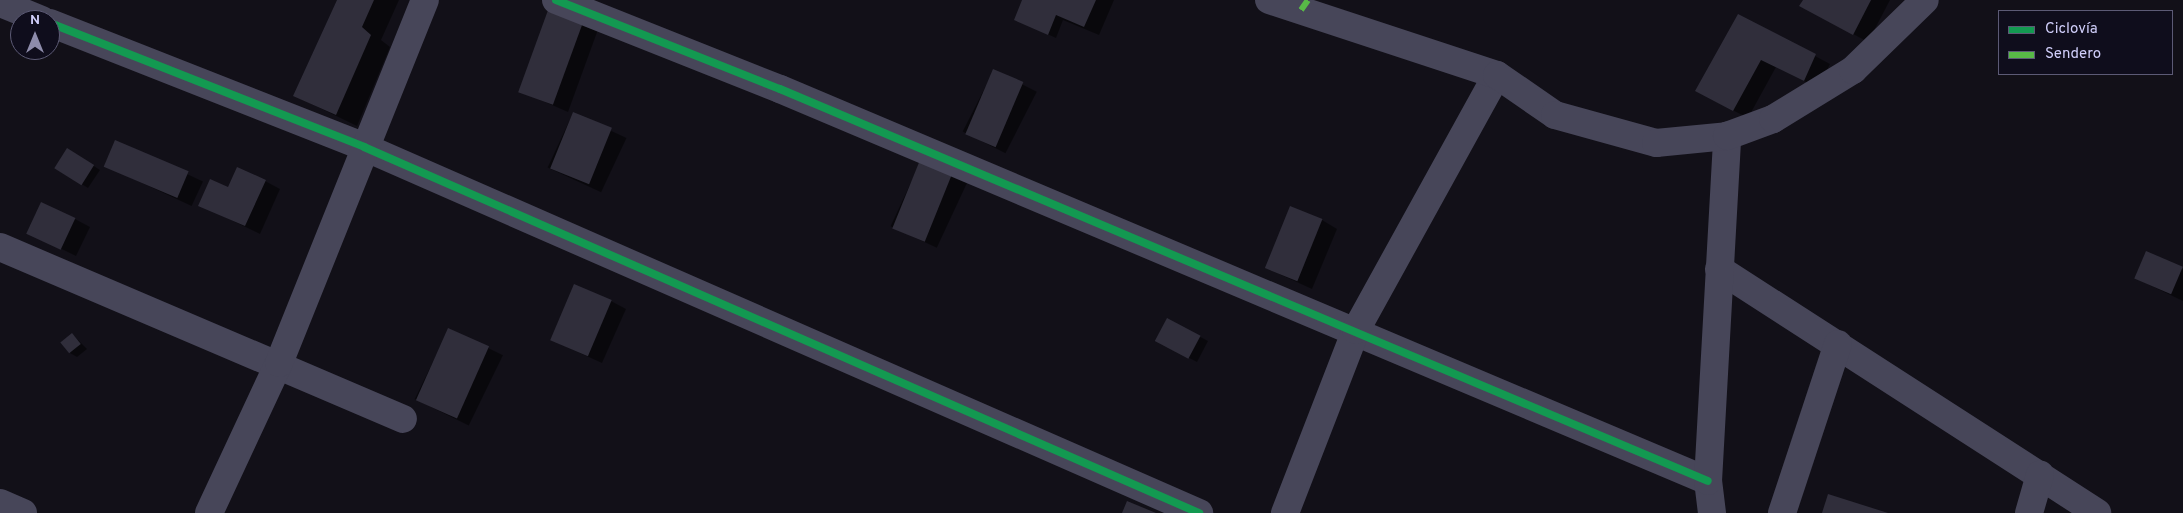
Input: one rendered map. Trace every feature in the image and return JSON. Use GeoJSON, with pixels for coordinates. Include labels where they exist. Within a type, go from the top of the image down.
{"type":"FeatureCollection","features":[{"type":"Feature","properties":{"kind":"street"},"geometry":{"type":"LineString","coordinates":[[209,513],[279,363],[364,147],[425,0]]}},
{"type":"Feature","properties":{"kind":"street"},"geometry":{"type":"LineString","coordinates":[[556,0],[1356,330],[1708,481]]}},
{"type":"Feature","properties":{"kind":"street"},"geometry":{"type":"LineString","coordinates":[[1269,0],[1497,75],[1556,115],[1656,143],[1728,136],[1773,119],[1852,70],[1925,0]]}},
{"type":"Feature","properties":{"kind":"street"},"geometry":{"type":"LineString","coordinates":[[0,3],[17,10]]}},
{"type":"Feature","properties":{"kind":"street"},"geometry":{"type":"LineString","coordinates":[[60,27],[364,147],[1198,513]]}},
{"type":"Feature","properties":{"kind":"street"},"geometry":{"type":"LineString","coordinates":[[1285,513],[1356,330],[1497,75]]}},
{"type":"Feature","properties":{"kind":"street"},"geometry":{"type":"LineString","coordinates":[[1712,513],[1708,481],[1728,136]]}},
{"type":"Feature","properties":{"kind":"street"},"geometry":{"type":"LineString","coordinates":[[0,247],[279,363],[403,419]]}},
{"type":"Feature","properties":{"kind":"street"},"geometry":{"type":"LineString","coordinates":[[1719,269],[2040,474],[2097,513]]}},
{"type":"Feature","properties":{"kind":"street"},"geometry":{"type":"LineString","coordinates":[[1782,513],[1838,344]]}},
{"type":"Feature","properties":{"kind":"street"},"geometry":{"type":"LineString","coordinates":[[2029,513],[2040,474]]}},
{"type":"Feature","properties":{"kind":"street"},"geometry":{"type":"LineString","coordinates":[[0,503],[22,513]]}},
{"type":"Feature","properties":{"kind":"building"},"geometry":{"type":"Polygon","coordinates":[[[337,0],[374,0],[362,27],[371,35],[336,115],[293,96],[337,0]]]}},
{"type":"Feature","properties":{"kind":"building"},"geometry":{"type":"Polygon","coordinates":[[[1022,0],[1096,0],[1084,27],[1056,15],[1048,35],[1014,20],[1022,0]]]}},
{"type":"Feature","properties":{"kind":"building"},"geometry":{"type":"Polygon","coordinates":[[[1803,0],[1871,0],[1853,35],[1799,6],[1803,0]]]}},
{"type":"Feature","properties":{"kind":"building"},"geometry":{"type":"Polygon","coordinates":[[[551,2],[586,15],[553,105],[518,92],[551,2]]]}},
{"type":"Feature","properties":{"kind":"building"},"geometry":{"type":"Polygon","coordinates":[[[1738,14],[1816,54],[1804,81],[1761,60],[1733,111],[1695,91],[1738,14]]]}},
{"type":"Feature","properties":{"kind":"building"},"geometry":{"type":"Polygon","coordinates":[[[993,69],[1023,82],[996,147],[965,134],[993,69]]]}},
{"type":"Feature","properties":{"kind":"building"},"geometry":{"type":"Polygon","coordinates":[[[573,112],[612,128],[589,184],[550,169],[573,112]]]}},
{"type":"Feature","properties":{"kind":"building"},"geometry":{"type":"Polygon","coordinates":[[[115,140],[189,171],[177,198],[104,167],[115,140]]]}},
{"type":"Feature","properties":{"kind":"building"},"geometry":{"type":"Polygon","coordinates":[[[67,148],[94,165],[81,185],[54,168],[67,148]]]}},
{"type":"Feature","properties":{"kind":"building"},"geometry":{"type":"Polygon","coordinates":[[[920,160],[952,173],[925,242],[892,229],[920,160]]]}},
{"type":"Feature","properties":{"kind":"building"},"geometry":{"type":"Polygon","coordinates":[[[237,167],[266,180],[245,226],[198,206],[210,179],[228,187],[237,167]]]}},
{"type":"Feature","properties":{"kind":"building"},"geometry":{"type":"Polygon","coordinates":[[[41,202],[75,218],[61,250],[26,234],[41,202]]]}},
{"type":"Feature","properties":{"kind":"building"},"geometry":{"type":"Polygon","coordinates":[[[1290,206],[1322,219],[1297,281],[1265,268],[1290,206]]]}},
{"type":"Feature","properties":{"kind":"building"},"geometry":{"type":"Polygon","coordinates":[[[2146,251],[2183,267],[2171,294],[2134,279],[2146,251]]]}},
{"type":"Feature","properties":{"kind":"building"},"geometry":{"type":"Polygon","coordinates":[[[574,284],[612,300],[588,356],[550,340],[574,284]]]}},
{"type":"Feature","properties":{"kind":"building"},"geometry":{"type":"Polygon","coordinates":[[[1167,318],[1201,336],[1188,359],[1155,341],[1167,318]]]}},
{"type":"Feature","properties":{"kind":"building"},"geometry":{"type":"Polygon","coordinates":[[[448,328],[489,346],[457,418],[416,400],[448,328]]]}},
{"type":"Feature","properties":{"kind":"building"},"geometry":{"type":"Polygon","coordinates":[[[72,333],[81,344],[69,353],[60,342],[72,333]]]}},
{"type":"Feature","properties":{"kind":"building"},"geometry":{"type":"Polygon","coordinates":[[[1828,494],[1888,513],[1822,513],[1828,494]]]}},
{"type":"Feature","properties":{"kind":"building"},"geometry":{"type":"Polygon","coordinates":[[[1127,501],[1156,513],[1122,513],[1127,501]]]}},
{"type":"Feature","properties":{"kind":"marked path"},"geometry":{"type":"LineString","coordinates":[[1301,10],[1308,0]]}},
{"type":"Feature","properties":{"kind":"cycle path"},"geometry":{"type":"LineString","coordinates":[[556,0],[780,89],[1708,481]]}},
{"type":"Feature","properties":{"kind":"cycle path"},"geometry":{"type":"LineString","coordinates":[[60,27],[364,147],[1199,513]]}}]}
